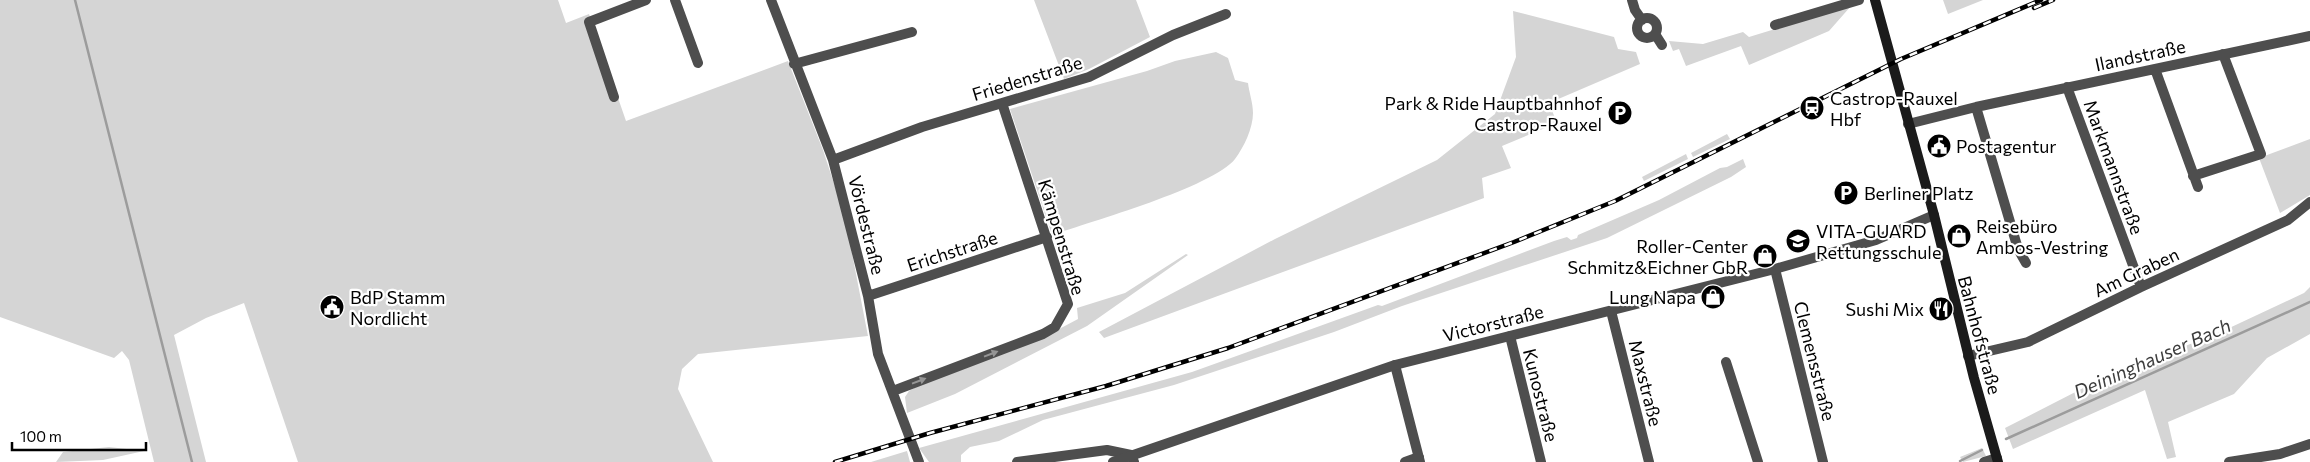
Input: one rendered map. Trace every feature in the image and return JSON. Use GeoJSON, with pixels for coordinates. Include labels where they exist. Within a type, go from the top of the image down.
{"type":"FeatureCollection","features":[{"type":"Feature","properties":{"kind":"main road"},"geometry":{"type":"LineString","coordinates":[[1875,0],[1934,215]]}},
{"type":"Feature","properties":{"kind":"main road","name":"Bahnhofstraße"},"geometry":{"type":"LineString","coordinates":[[1934,215],[1968,356],[1998,460]]}},
{"type":"Feature","properties":{"kind":"street"},"geometry":{"type":"LineString","coordinates":[[614,97],[589,22],[646,0]]}},
{"type":"Feature","properties":{"kind":"street"},"geometry":{"type":"LineString","coordinates":[[675,0],[698,63]]}},
{"type":"Feature","properties":{"kind":"street","name":"Vördestraße"},"geometry":{"type":"LineString","coordinates":[[771,0],[794,64],[833,160],[848,211],[868,296],[878,354],[919,462]]}},
{"type":"Feature","properties":{"kind":"street"},"geometry":{"type":"LineString","coordinates":[[1632,0],[1635,10],[1642,20]]}},
{"type":"Feature","properties":{"kind":"street"},"geometry":{"type":"LineString","coordinates":[[1775,25],[1859,0]]}},
{"type":"Feature","properties":{"kind":"street","name":"Friedenstraße"},"geometry":{"type":"LineString","coordinates":[[833,160],[881,140],[1089,77],[1173,35],[1226,14]]}},
{"type":"Feature","properties":{"kind":"street"},"geometry":{"type":"LineString","coordinates":[[1648,18],[1655,21],[1657,28],[1655,34],[1650,38],[1640,36],[1637,28],[1642,20],[1648,18]]}},
{"type":"Feature","properties":{"kind":"street"},"geometry":{"type":"LineString","coordinates":[[794,64],[912,32]]}},
{"type":"Feature","properties":{"kind":"street"},"geometry":{"type":"LineString","coordinates":[[1655,34],[1662,45]]}},
{"type":"Feature","properties":{"kind":"street","name":"Ilandstraße"},"geometry":{"type":"LineString","coordinates":[[1908,124],[2067,87],[2310,36]]}},
{"type":"Feature","properties":{"kind":"street"},"geometry":{"type":"LineString","coordinates":[[2193,176],[2261,154],[2223,54]]}},
{"type":"Feature","properties":{"kind":"street"},"geometry":{"type":"LineString","coordinates":[[2155,70],[2198,188]]}},
{"type":"Feature","properties":{"kind":"street","name":"Markmannstraße"},"geometry":{"type":"LineString","coordinates":[[2067,87],[2141,287]]}},
{"type":"Feature","properties":{"kind":"street","name":"Kämpenstraße"},"geometry":{"type":"LineString","coordinates":[[893,391],[1042,334],[1055,327],[1068,304],[1002,103]]}},
{"type":"Feature","properties":{"kind":"street"},"geometry":{"type":"LineString","coordinates":[[1976,107],[2018,249],[2026,263]]}},
{"type":"Feature","properties":{"kind":"street","name":"Am Graben"},"geometry":{"type":"LineString","coordinates":[[1968,356],[2028,342],[2141,287],[2288,220],[2310,202]]}},
{"type":"Feature","properties":{"kind":"street","name":"Victorstraße"},"geometry":{"type":"LineString","coordinates":[[1112,462],[1133,459],[1395,365],[1775,269],[1869,242],[1934,215]]}},
{"type":"Feature","properties":{"kind":"street","name":"Erichstraße"},"geometry":{"type":"LineString","coordinates":[[868,296],[1047,237]]}},
{"type":"Feature","properties":{"kind":"street","name":"Clemensstraße"},"geometry":{"type":"LineString","coordinates":[[1775,269],[1823,462]]}},
{"type":"Feature","properties":{"kind":"street","name":"Maxstraße"},"geometry":{"type":"LineString","coordinates":[[1611,311],[1649,462]]}},
{"type":"Feature","properties":{"kind":"street","name":"Kunostraße"},"geometry":{"type":"LineString","coordinates":[[1510,336],[1541,462]]}},
{"type":"Feature","properties":{"kind":"street"},"geometry":{"type":"LineString","coordinates":[[1726,362],[1758,462]]}},
{"type":"Feature","properties":{"kind":"street"},"geometry":{"type":"LineString","coordinates":[[1395,365],[1419,459],[1404,462]]}},
{"type":"Feature","properties":{"kind":"street"},"geometry":{"type":"LineString","coordinates":[[2229,462],[2281,458],[2310,444]]}},
{"type":"Feature","properties":{"kind":"street"},"geometry":{"type":"LineString","coordinates":[[1017,462],[1107,450],[1133,459]]}},
{"type":"Feature","properties":{"kind":"street"},"geometry":{"type":"LineString","coordinates":[[1984,462],[1998,460]]}},
{"type":"Feature","properties":{"kind":"shaded area"},"geometry":{"type":"Polygon","coordinates":[[[0,0],[558,0],[566,23],[589,14],[626,121],[788,61],[823,150],[845,217],[868,336],[698,354],[682,369],[678,389],[713,462],[298,462],[244,303],[206,318],[174,335],[206,462],[154,462],[129,360],[122,351],[114,358],[0,317],[0,0]]]}},
{"type":"Feature","properties":{"kind":"shaded area"},"geometry":{"type":"Polygon","coordinates":[[[1034,0],[1136,0],[1150,37],[1089,69],[1064,79],[1034,0]]]}},
{"type":"Feature","properties":{"kind":"shaded area"},"geometry":{"type":"Polygon","coordinates":[[[1943,0],[1983,0],[1948,14],[1943,0]]]}},
{"type":"Feature","properties":{"kind":"shaded area"},"geometry":{"type":"Polygon","coordinates":[[[1851,6],[1829,31],[1749,65],[1741,46],[1686,66],[1679,49],[1673,51],[1669,41],[1703,44],[1743,32],[1749,37],[1851,6]]]}},
{"type":"Feature","properties":{"kind":"shaded area"},"geometry":{"type":"Polygon","coordinates":[[[1513,11],[1614,37],[1618,49],[1636,52],[1640,64],[1549,103],[1557,123],[1502,146],[1511,168],[1482,178],[1484,198],[1104,338],[1099,332],[1275,239],[1437,160],[1495,114],[1516,57],[1513,11]]]}},
{"type":"Feature","properties":{"kind":"shaded area"},"geometry":{"type":"Polygon","coordinates":[[[1216,52],[1228,58],[1235,80],[1248,83],[1252,101],[1253,119],[1250,131],[1235,159],[1222,170],[1177,192],[1121,213],[1052,235],[1010,109],[1147,71],[1175,61],[1216,52]]]}},
{"type":"Feature","properties":{"kind":"shaded area"},"geometry":{"type":"Polygon","coordinates":[[[1727,134],[1730,139],[1693,157],[1691,153],[1727,134]]]}},
{"type":"Feature","properties":{"kind":"shaded area"},"geometry":{"type":"Polygon","coordinates":[[[2310,139],[2310,195],[2280,213],[2259,158],[2310,139]]]}},
{"type":"Feature","properties":{"kind":"shaded area"},"geometry":{"type":"Polygon","coordinates":[[[1686,154],[1688,159],[1644,181],[1642,177],[1686,154]]]}},
{"type":"Feature","properties":{"kind":"shaded area"},"geometry":{"type":"Polygon","coordinates":[[[1743,159],[1746,167],[1731,177],[1607,238],[1402,306],[1334,332],[1174,385],[1043,420],[999,441],[970,447],[961,455],[961,462],[929,462],[919,448],[1192,372],[1378,305],[1382,306],[1554,241],[1567,237],[1571,240],[1577,238],[1578,235],[1659,200],[1720,168],[1727,167],[1743,159]]]}},
{"type":"Feature","properties":{"kind":"shaded area"},"geometry":{"type":"Polygon","coordinates":[[[1186,254],[1188,255],[1087,326],[955,394],[907,413],[905,397],[909,391],[916,387],[1046,336],[1078,319],[1077,308],[1125,293],[1186,254]]]}},
{"type":"Feature","properties":{"kind":"shaded area"},"geometry":{"type":"Polygon","coordinates":[[[2310,287],[2310,334],[2267,358],[2234,394],[2168,422],[2176,457],[2167,459],[2145,390],[2013,449],[2005,428],[2091,384],[2225,330],[2304,293],[2310,287]]]}},
{"type":"Feature","properties":{"kind":"shaded area"},"geometry":{"type":"Polygon","coordinates":[[[109,447],[144,451],[103,460],[56,462],[63,452],[109,447]]]}},
{"type":"Feature","properties":{"kind":"shaded area"},"geometry":{"type":"Polygon","coordinates":[[[1982,448],[1986,456],[1963,462],[1960,457],[1982,448]]]}},
{"type":"Feature","properties":{"kind":"shaded area"},"geometry":{"type":"Polygon","coordinates":[[[907,451],[910,462],[871,462],[907,451]]]}},
{"type":"Feature","properties":{"kind":"waterway"},"geometry":{"type":"LineString","coordinates":[[75,0],[192,462]]}},
{"type":"Feature","properties":{"kind":"waterway","name":"Deininghauser Bach"},"geometry":{"type":"LineString","coordinates":[[2006,439],[2310,302]]}},
{"type":"Feature","properties":{"kind":"waterway","name":"Deininghauser Bach"},"geometry":{"type":"LineString","coordinates":[[1960,461],[1982,450]]}},
{"type":"Feature","properties":{"kind":"railway"},"geometry":{"type":"LineString","coordinates":[[835,462],[930,433],[1106,386],[1228,348],[1514,242],[1615,201],[1901,59],[2041,0]]}},
{"type":"Feature","properties":{"kind":"railway"},"geometry":{"type":"LineString","coordinates":[[2034,8],[2053,0]]}},
{"type":"Feature","properties":{"kind":"place","name":"Castrop-Rauxel Hbf"},"geometry":{"type":"Point","coordinates":[1812,108]}},
{"type":"Feature","properties":{"kind":"place","name":"Park & Ride Hauptbahnhof Castrop-Rauxel"},"geometry":{"type":"Point","coordinates":[1620,113]}},
{"type":"Feature","properties":{"kind":"place","name":"Postagentur"},"geometry":{"type":"Point","coordinates":[1939,146]}},
{"type":"Feature","properties":{"kind":"place","name":"Berliner Platz"},"geometry":{"type":"Point","coordinates":[1846,193]}},
{"type":"Feature","properties":{"kind":"place","name":"Reisebüro Ambos-Vestring"},"geometry":{"type":"Point","coordinates":[1959,236]}},
{"type":"Feature","properties":{"kind":"place","name":"VITA-GUARD Rettungsschule"},"geometry":{"type":"Point","coordinates":[1798,241]}},
{"type":"Feature","properties":{"kind":"place","name":"Roller-Center Schmitz&Eichner GbR"},"geometry":{"type":"Point","coordinates":[1765,256]}},
{"type":"Feature","properties":{"kind":"place","name":"Lung Napa"},"geometry":{"type":"Point","coordinates":[1713,297]}},
{"type":"Feature","properties":{"kind":"place","name":"BdP Stamm Nordlicht"},"geometry":{"type":"Point","coordinates":[332,307]}},
{"type":"Feature","properties":{"kind":"place","name":"Sushi Mix"},"geometry":{"type":"Point","coordinates":[1941,309]}}]}
